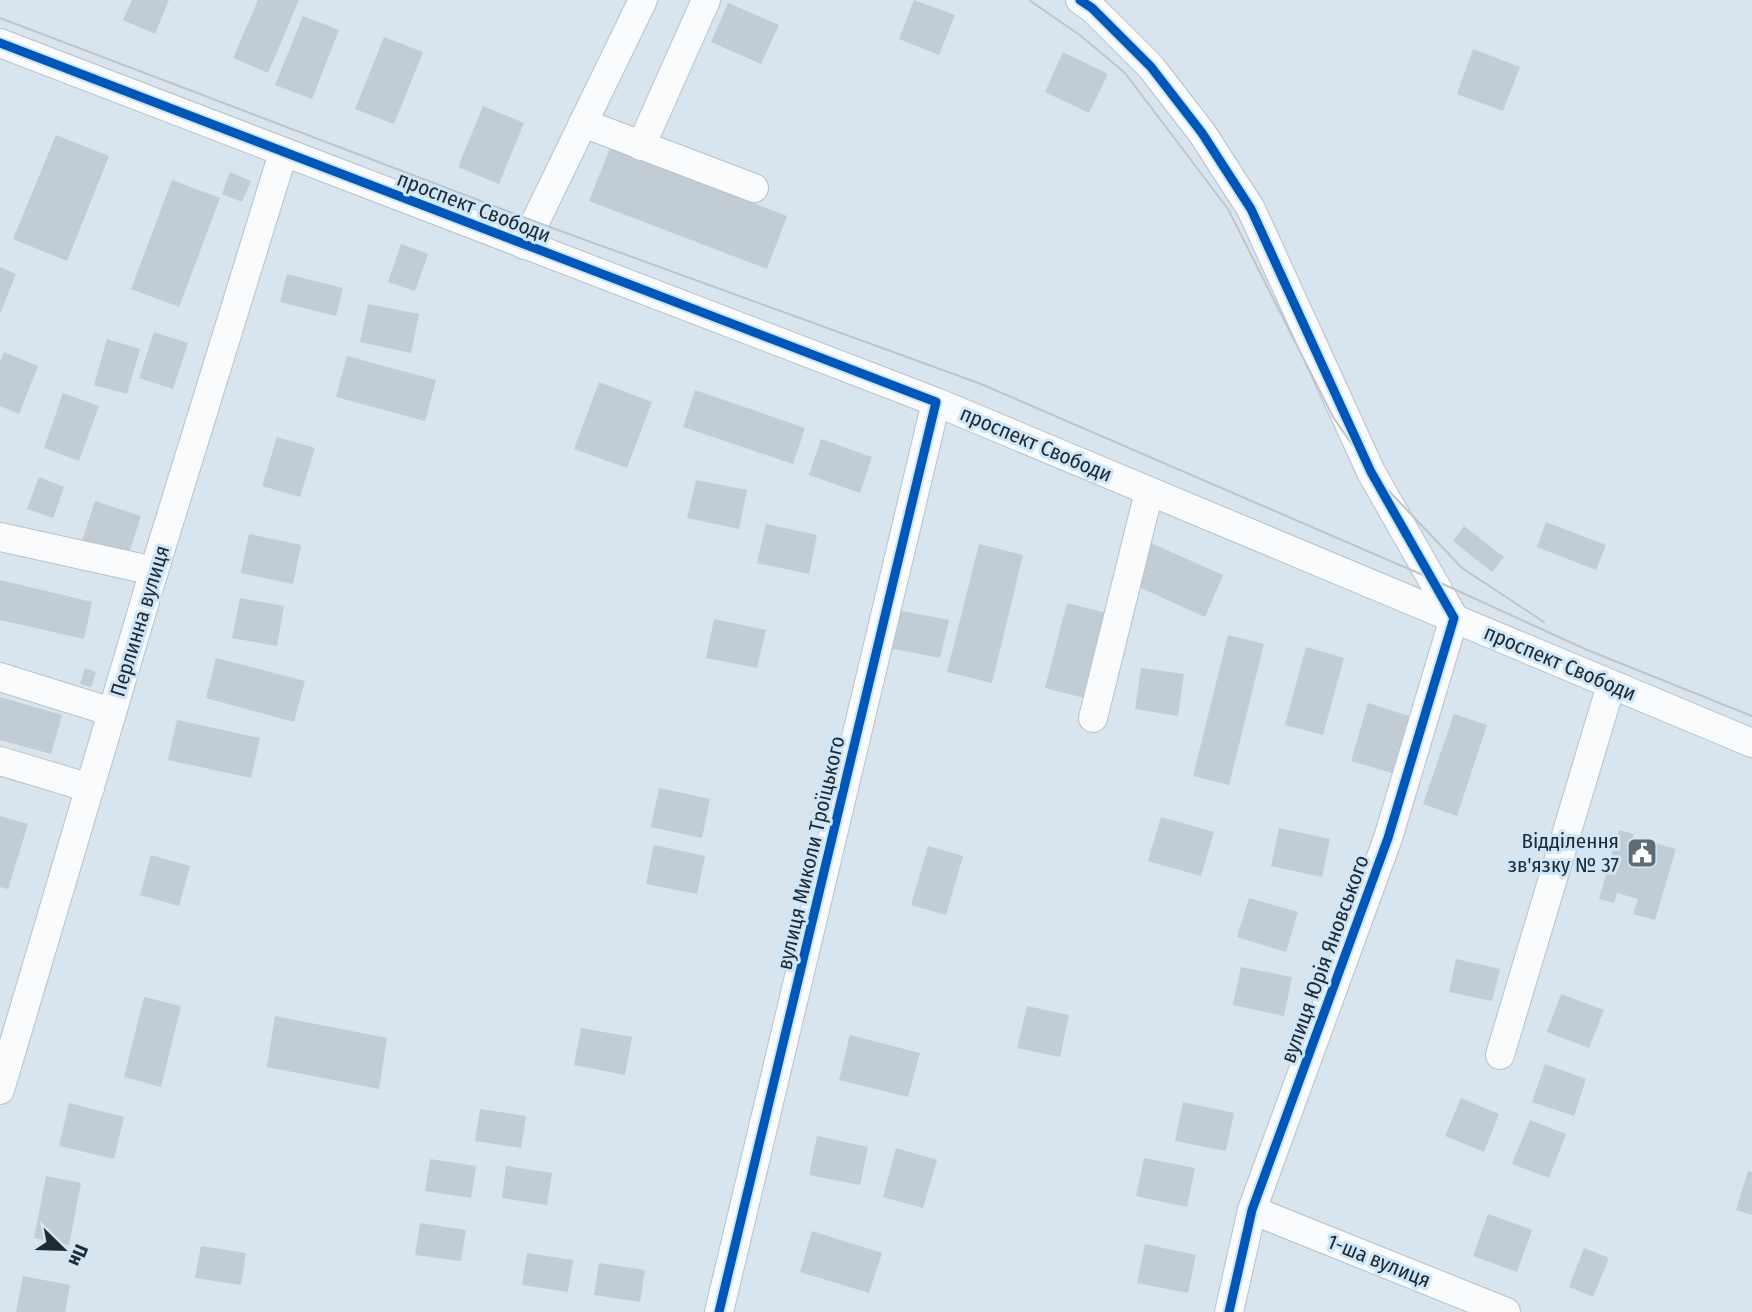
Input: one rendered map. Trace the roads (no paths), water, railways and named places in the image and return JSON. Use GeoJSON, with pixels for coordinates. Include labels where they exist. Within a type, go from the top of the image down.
{"type":"FeatureCollection","features":[{"type":"Feature","properties":{"kind":"street"},"geometry":{"type":"LineString","coordinates":[[524,244],[643,0]]}},
{"type":"Feature","properties":{"kind":"street"},"geometry":{"type":"LineString","coordinates":[[641,146],[706,0]]}},
{"type":"Feature","properties":{"kind":"street"},"geometry":{"type":"LineString","coordinates":[[1080,0],[1092,8],[1151,67],[1202,133],[1251,209],[1371,472],[1454,618]]}},
{"type":"Feature","properties":{"kind":"street","name":"проспект Свободи"},"geometry":{"type":"LineString","coordinates":[[0,43],[936,402],[1752,743]]}},
{"type":"Feature","properties":{"kind":"street"},"geometry":{"type":"LineString","coordinates":[[583,123],[754,188]]}},
{"type":"Feature","properties":{"kind":"street","name":"Перлинна вулиця"},"geometry":{"type":"LineString","coordinates":[[0,1090],[154,571],[283,153]]}},
{"type":"Feature","properties":{"kind":"street","name":"вулиця Миколи Троїцького"},"geometry":{"type":"LineString","coordinates":[[719,1312],[936,402]]}},
{"type":"Feature","properties":{"kind":"street"},"geometry":{"type":"LineString","coordinates":[[1093,718],[1149,492]]}},
{"type":"Feature","properties":{"kind":"street"},"geometry":{"type":"LineString","coordinates":[[0,537],[154,571]]}},
{"type":"Feature","properties":{"kind":"street","name":"вулиця Юрія Яновського"},"geometry":{"type":"LineString","coordinates":[[1229,1312],[1252,1210],[1388,838],[1454,618]]}},
{"type":"Feature","properties":{"kind":"street"},"geometry":{"type":"LineString","coordinates":[[0,677],[112,712]]}},
{"type":"Feature","properties":{"kind":"street"},"geometry":{"type":"LineString","coordinates":[[1500,1055],[1611,685]]}},
{"type":"Feature","properties":{"kind":"street"},"geometry":{"type":"LineString","coordinates":[[0,761],[90,788]]}},
{"type":"Feature","properties":{"kind":"street","name":"1-ша вулиця"},"geometry":{"type":"LineString","coordinates":[[1252,1210],[1506,1312]]}},
{"type":"Feature","properties":{"kind":"tram line"},"geometry":{"type":"LineString","coordinates":[[1029,0],[1081,36],[1125,73],[1228,209],[1333,417],[1371,472],[1462,568],[1544,622]]}},
{"type":"Feature","properties":{"kind":"tram line"},"geometry":{"type":"LineString","coordinates":[[0,18],[536,222],[981,384],[1432,579],[1585,649],[1752,716]]}},
{"type":"Feature","properties":{"kind":"place","name":"Відділення зв'язку № 37"},"geometry":{"type":"Point","coordinates":[1642,853]}}]}
